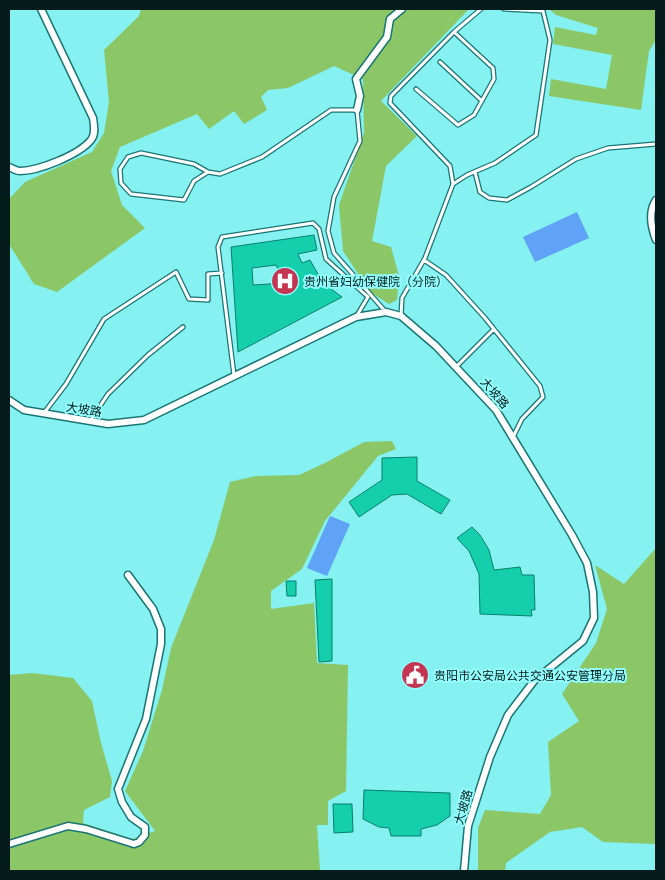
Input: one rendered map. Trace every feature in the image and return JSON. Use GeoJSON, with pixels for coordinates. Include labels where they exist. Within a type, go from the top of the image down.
{"type":"FeatureCollection","features":[{"type":"Feature","properties":{"kind":"street"},"geometry":{"type":"LineString","coordinates":[[9,167],[18,171],[62,159],[92,140],[94,132],[93,118],[41,9]]}},
{"type":"Feature","properties":{"kind":"street"},"geometry":{"type":"LineString","coordinates":[[357,110],[360,96],[356,78],[387,37],[390,19],[402,9]]}},
{"type":"Feature","properties":{"kind":"street"},"geometry":{"type":"LineString","coordinates":[[656,200],[652,206],[651,227],[656,240]]}},
{"type":"Feature","properties":{"kind":"street","name":"大坡路"},"geometry":{"type":"LineString","coordinates":[[9,400],[24,410],[108,424],[144,420],[356,317],[386,312],[401,316],[436,346],[496,410],[587,563],[593,592],[594,618],[583,641],[534,681],[508,714],[490,757],[468,826],[464,871]]}},
{"type":"Feature","properties":{"kind":"street"},"geometry":{"type":"LineString","coordinates":[[9,844],[68,826],[86,829],[134,844],[139,842],[145,835],[145,827],[131,817],[122,802],[118,789],[146,719],[161,644],[161,629],[152,609],[128,575]]}},
{"type":"Feature","properties":{"kind":"lane"},"geometry":{"type":"LineString","coordinates":[[401,316],[402,298],[424,260],[453,184],[450,166],[390,103],[391,96],[454,32],[481,9]]}},
{"type":"Feature","properties":{"kind":"lane"},"geometry":{"type":"LineString","coordinates":[[453,184],[495,163],[536,134],[550,40],[548,30],[543,11],[504,9]]}},
{"type":"Feature","properties":{"kind":"lane"},"geometry":{"type":"LineString","coordinates":[[416,89],[458,125],[474,115],[494,79],[493,68],[454,32]]}},
{"type":"Feature","properties":{"kind":"lane"},"geometry":{"type":"LineString","coordinates":[[440,62],[482,101]]}},
{"type":"Feature","properties":{"kind":"lane"},"geometry":{"type":"LineString","coordinates":[[208,172],[194,181],[184,200],[131,194],[121,183],[120,169],[128,157],[141,153],[194,164],[208,172],[220,174],[262,157],[331,110],[357,110],[360,141],[334,197],[328,231],[334,254],[386,312]]}},
{"type":"Feature","properties":{"kind":"lane"},"geometry":{"type":"LineString","coordinates":[[476,172],[480,192],[489,198],[507,200],[576,159],[608,148],[656,144]]}},
{"type":"Feature","properties":{"kind":"lane"},"geometry":{"type":"LineString","coordinates":[[234,376],[218,247],[222,237],[313,223],[319,229],[326,259],[368,297],[356,317]]}},
{"type":"Feature","properties":{"kind":"lane"},"geometry":{"type":"LineString","coordinates":[[424,260],[446,275],[494,329],[540,386],[543,397],[522,419],[513,437]]}},
{"type":"Feature","properties":{"kind":"lane"},"geometry":{"type":"LineString","coordinates":[[44,413],[66,384],[104,319],[176,272],[189,299],[208,300],[208,274],[222,273]]}},
{"type":"Feature","properties":{"kind":"lane"},"geometry":{"type":"LineString","coordinates":[[89,421],[108,394],[148,354],[183,327]]}},
{"type":"Feature","properties":{"kind":"lane"},"geometry":{"type":"LineString","coordinates":[[456,367],[494,329]]}},
{"type":"Feature","properties":{"kind":"green space"},"geometry":{"type":"Polygon","coordinates":[[[141,9],[469,9],[381,101],[417,136],[386,166],[372,241],[391,247],[399,276],[397,300],[389,304],[370,292],[343,251],[339,205],[364,133],[363,79],[334,66],[288,88],[268,90],[261,97],[267,110],[244,124],[234,111],[209,129],[197,114],[120,147],[111,171],[122,205],[145,228],[57,292],[34,284],[9,244],[9,199],[25,182],[92,152],[104,133],[109,102],[104,50],[139,16],[141,9]]]}},
{"type":"Feature","properties":{"kind":"green space"},"geometry":{"type":"Polygon","coordinates":[[[549,9],[656,9],[656,40],[649,51],[641,110],[549,96],[551,79],[606,89],[612,55],[553,44],[555,27],[596,35],[598,28],[556,15],[549,9]]]}},
{"type":"Feature","properties":{"kind":"green space"},"geometry":{"type":"Polygon","coordinates":[[[392,441],[396,449],[378,456],[325,521],[302,569],[271,591],[271,609],[314,603],[317,663],[348,665],[346,791],[328,801],[328,825],[317,825],[320,871],[9,871],[9,675],[32,673],[73,678],[92,701],[112,781],[110,797],[84,810],[83,823],[132,839],[155,831],[125,791],[143,751],[162,690],[171,648],[214,540],[230,482],[256,476],[299,475],[364,442],[392,441]]]}},
{"type":"Feature","properties":{"kind":"green space"},"geometry":{"type":"Polygon","coordinates":[[[656,548],[656,844],[603,842],[582,827],[550,832],[506,863],[505,871],[478,871],[478,828],[485,810],[540,814],[551,795],[548,742],[579,721],[562,694],[596,643],[607,609],[595,565],[624,584],[656,548]]]}},
{"type":"Feature","properties":{"kind":"water"},"geometry":{"type":"Polygon","coordinates":[[[577,212],[589,238],[535,262],[523,237],[577,212]]]}},
{"type":"Feature","properties":{"kind":"water"},"geometry":{"type":"Polygon","coordinates":[[[330,516],[350,524],[327,576],[307,568],[330,516]]]}},
{"type":"Feature","properties":{"kind":"building","name":"贵州省妇幼保健院（分院）"},"geometry":{"type":"Polygon","coordinates":[[[314,235],[317,250],[298,254],[302,263],[310,260],[323,283],[342,297],[238,352],[231,247],[314,235]],[[276,265],[252,268],[253,285],[285,283],[276,265]]]}},
{"type":"Feature","properties":{"kind":"building"},"geometry":{"type":"Polygon","coordinates":[[[417,457],[417,481],[450,500],[441,514],[407,494],[392,495],[359,517],[349,502],[382,480],[382,458],[417,457]]]}},
{"type":"Feature","properties":{"kind":"building"},"geometry":{"type":"Polygon","coordinates":[[[472,527],[480,535],[489,550],[494,570],[520,567],[522,575],[534,575],[535,610],[531,610],[532,616],[480,614],[479,574],[469,551],[457,538],[472,527]]]}},
{"type":"Feature","properties":{"kind":"building"},"geometry":{"type":"Polygon","coordinates":[[[332,579],[332,661],[319,662],[315,580],[332,579]]]}},
{"type":"Feature","properties":{"kind":"building"},"geometry":{"type":"Polygon","coordinates":[[[286,581],[296,581],[296,596],[287,596],[286,581]]]}},
{"type":"Feature","properties":{"kind":"building"},"geometry":{"type":"Polygon","coordinates":[[[364,790],[450,793],[450,816],[437,825],[421,829],[421,836],[391,836],[389,828],[379,827],[363,819],[364,790]]]}},
{"type":"Feature","properties":{"kind":"building"},"geometry":{"type":"Polygon","coordinates":[[[333,804],[352,804],[353,832],[334,833],[333,804]]]}},
{"type":"Feature","properties":{"kind":"place","name":"贵州省妇幼保健院（分院）"},"geometry":{"type":"Point","coordinates":[285,281]}},
{"type":"Feature","properties":{"kind":"place","name":"贵阳市公安局公共交通公安管理分局"},"geometry":{"type":"Point","coordinates":[415,675]}}]}
